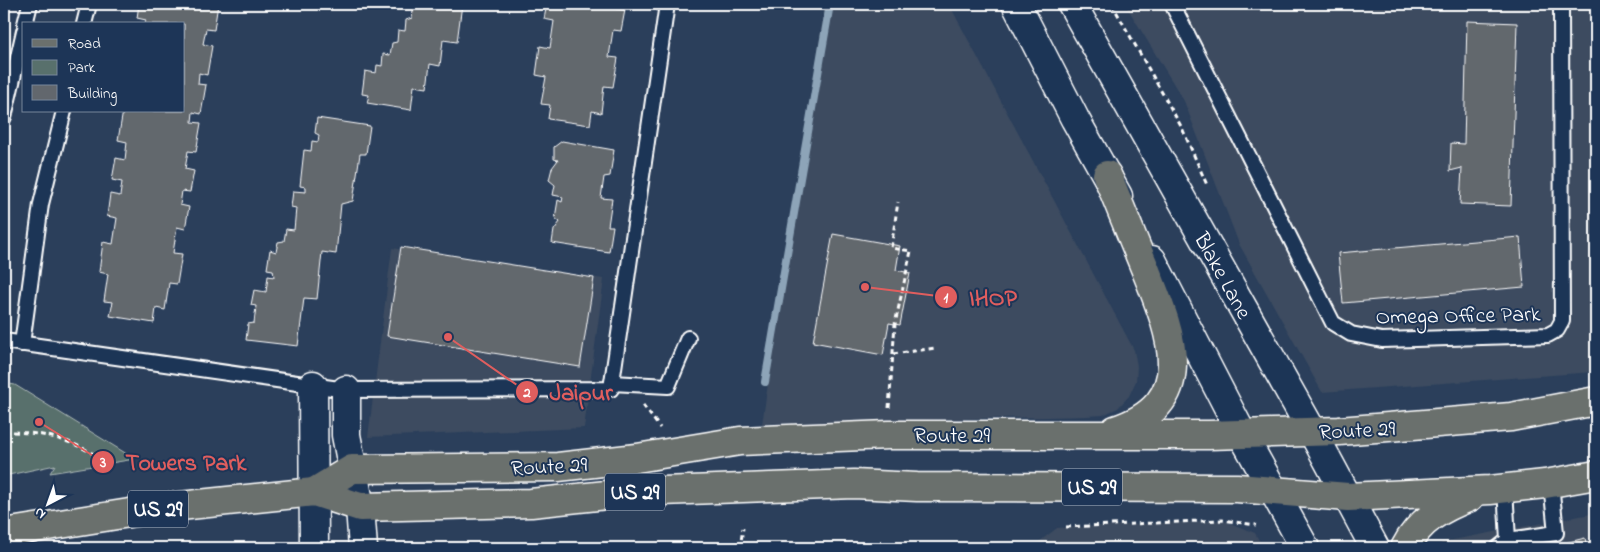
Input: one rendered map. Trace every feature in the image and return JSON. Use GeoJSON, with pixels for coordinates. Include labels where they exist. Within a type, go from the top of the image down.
{"type":"FeatureCollection","features":[{"type":"Feature","properties":{"kind":"main road"},"geometry":{"type":"LineString","coordinates":[[1016,4],[1075,119],[1108,175],[1242,434],[1305,548]]}},
{"type":"Feature","properties":{"kind":"main road","name":"Blake Lane"},"geometry":{"type":"LineString","coordinates":[[1072,4],[1375,548]]}},
{"type":"Feature","properties":{"kind":"main road"},"geometry":{"type":"LineString","coordinates":[[1105,434],[1136,423],[1151,413],[1167,390],[1173,349],[1162,312],[1108,175]]}},
{"type":"Feature","properties":{"kind":"main road"},"geometry":{"type":"LineString","coordinates":[[313,385],[314,548]]}},
{"type":"Feature","properties":{"kind":"main road"},"geometry":{"type":"LineString","coordinates":[[346,390],[346,436],[360,507],[363,548]]}},
{"type":"Feature","properties":{"kind":"main road","name":"Route 29"},"geometry":{"type":"LineString","coordinates":[[314,492],[352,469],[558,467],[637,458],[740,441],[800,437],[1312,432],[1511,417],[1596,401]]}},
{"type":"Feature","properties":{"kind":"main road","name":"Route 29"},"geometry":{"type":"LineString","coordinates":[[4,533],[161,508],[314,492],[360,507],[532,503],[635,492],[854,484],[917,487],[1178,487],[1273,491],[1348,497],[1497,489],[1552,484],[1596,475]]}},
{"type":"Feature","properties":{"kind":"main road"},"geometry":{"type":"LineString","coordinates":[[1405,548],[1412,534],[1441,508],[1497,489]]}},
{"type":"Feature","properties":{"kind":"lane"},"geometry":{"type":"LineString","coordinates":[[26,22],[30,4]]}},
{"type":"Feature","properties":{"kind":"lane"},"geometry":{"type":"LineString","coordinates":[[84,22],[89,4]]}},
{"type":"Feature","properties":{"kind":"lane"},"geometry":{"type":"LineString","coordinates":[[4,342],[346,390],[611,389],[667,4]]}},
{"type":"Feature","properties":{"kind":"lane","name":"Omega Office Park"},"geometry":{"type":"LineString","coordinates":[[1172,4],[1333,323],[1351,334],[1382,340],[1548,335],[1556,330],[1562,321],[1561,4]]}},
{"type":"Feature","properties":{"kind":"lane"},"geometry":{"type":"LineString","coordinates":[[4,117],[22,40]]}},
{"type":"Feature","properties":{"kind":"lane"},"geometry":{"type":"LineString","coordinates":[[22,344],[41,204],[64,112]]}},
{"type":"Feature","properties":{"kind":"lane"},"geometry":{"type":"LineString","coordinates":[[612,382],[668,386],[688,338]]}},
{"type":"Feature","properties":{"kind":"lane"},"geometry":{"type":"LineString","coordinates":[[1497,489],[1503,544],[1556,533],[1552,484]]}},
{"type":"Feature","properties":{"kind":"path"},"geometry":{"type":"LineString","coordinates":[[888,412],[895,324],[911,251],[891,248],[898,202]]}},
{"type":"Feature","properties":{"kind":"path"},"geometry":{"type":"LineString","coordinates":[[893,354],[934,348]]}},
{"type":"Feature","properties":{"kind":"path"},"geometry":{"type":"LineString","coordinates":[[641,403],[662,430]]}},
{"type":"Feature","properties":{"kind":"path"},"geometry":{"type":"LineString","coordinates":[[4,432],[26,432],[62,438],[102,458],[114,467]]}},
{"type":"Feature","properties":{"kind":"path"},"geometry":{"type":"LineString","coordinates":[[1066,527],[1222,520],[1256,525]]}},
{"type":"Feature","properties":{"kind":"path"},"geometry":{"type":"LineString","coordinates":[[740,548],[743,528]]}},
{"type":"Feature","properties":{"kind":"path"},"geometry":{"type":"LineString","coordinates":[[541,548],[556,545],[587,548]]}},
{"type":"Feature","properties":{"kind":"shaded area"},"geometry":{"type":"Polygon","coordinates":[[[825,4],[949,4],[1134,350],[1137,366],[1136,381],[1129,396],[1118,408],[1103,415],[1087,416],[762,424],[825,4]]]}},
{"type":"Feature","properties":{"kind":"shaded area"},"geometry":{"type":"Polygon","coordinates":[[[1125,4],[1596,4],[1594,372],[1322,392],[1239,244],[1184,101],[1125,4]]]}},
{"type":"Feature","properties":{"kind":"shaded area"},"geometry":{"type":"Polygon","coordinates":[[[392,248],[604,279],[584,428],[368,437],[392,248]]]}},
{"type":"Feature","properties":{"kind":"shaded area"},"geometry":{"type":"Polygon","coordinates":[[[1596,513],[1596,548],[1439,548],[1442,542],[1596,513]]]}},
{"type":"Feature","properties":{"kind":"shaded area"},"geometry":{"type":"Polygon","coordinates":[[[1222,520],[1255,533],[1263,548],[1031,548],[1057,528],[1222,520]]]}},
{"type":"Feature","properties":{"kind":"green space"},"geometry":{"type":"Polygon","coordinates":[[[4,383],[15,385],[135,459],[50,473],[55,465],[4,476],[4,383]]]}},
{"type":"Feature","properties":{"kind":"green space"},"geometry":{"type":"Polygon","coordinates":[[[1049,545],[1049,548],[944,548],[1049,545]]]}},
{"type":"Feature","properties":{"kind":"building"},"geometry":{"type":"Polygon","coordinates":[[[139,4],[218,4],[214,30],[206,29],[203,44],[212,46],[207,75],[199,73],[198,84],[206,85],[201,114],[193,112],[192,122],[201,123],[196,152],[188,151],[185,169],[194,171],[190,192],[182,191],[180,205],[189,207],[185,229],[177,227],[173,253],[182,254],[177,284],[169,283],[165,310],[156,308],[154,323],[110,316],[113,302],[104,301],[108,274],[99,272],[103,242],[113,244],[117,218],[107,216],[110,194],[120,196],[122,182],[112,180],[116,158],[125,160],[127,142],[118,140],[123,112],[185,112],[185,22],[146,22],[146,20],[137,18],[139,4]]]}},
{"type":"Feature","properties":{"kind":"building"},"geometry":{"type":"Polygon","coordinates":[[[414,4],[462,4],[457,42],[443,40],[440,66],[430,64],[427,88],[414,86],[411,110],[367,103],[369,95],[362,94],[365,71],[376,73],[377,65],[382,66],[383,54],[390,55],[392,43],[397,42],[398,30],[405,31],[406,20],[412,18],[414,4]]]}},
{"type":"Feature","properties":{"kind":"building"},"geometry":{"type":"Polygon","coordinates":[[[547,4],[617,4],[616,9],[625,10],[621,31],[613,30],[609,57],[618,58],[613,87],[604,86],[601,113],[592,111],[590,125],[548,119],[550,105],[541,104],[546,77],[536,75],[540,46],[550,48],[554,21],[544,19],[547,4]]]}},
{"type":"Feature","properties":{"kind":"building"},"geometry":{"type":"Polygon","coordinates":[[[1467,21],[1517,23],[1511,206],[1460,204],[1462,168],[1450,171],[1451,143],[1464,144],[1467,21]]]}},
{"type":"Feature","properties":{"kind":"building"},"geometry":{"type":"Polygon","coordinates":[[[317,118],[370,126],[366,154],[360,154],[353,201],[341,204],[336,254],[322,252],[317,299],[304,298],[298,346],[246,340],[248,324],[254,323],[256,306],[251,305],[254,290],[266,292],[268,276],[274,277],[273,270],[267,269],[270,250],[276,252],[278,242],[284,241],[286,229],[294,230],[296,208],[291,207],[293,191],[306,192],[306,187],[300,186],[304,150],[311,151],[312,141],[318,142],[319,135],[315,133],[317,118]]]}},
{"type":"Feature","properties":{"kind":"building"},"geometry":{"type":"Polygon","coordinates":[[[562,141],[614,150],[610,176],[604,177],[601,198],[612,199],[608,226],[613,226],[609,252],[552,243],[554,230],[560,222],[555,218],[558,200],[562,202],[563,197],[553,195],[555,185],[549,180],[552,168],[558,160],[554,159],[554,147],[562,141]]]}},
{"type":"Feature","properties":{"kind":"building"},"geometry":{"type":"Polygon","coordinates":[[[833,234],[900,246],[896,270],[910,273],[900,325],[889,323],[883,355],[813,342],[833,234]]]}},
{"type":"Feature","properties":{"kind":"building"},"geometry":{"type":"Polygon","coordinates":[[[1520,237],[1524,287],[1343,303],[1338,253],[1520,237]]]}},
{"type":"Feature","properties":{"kind":"building"},"geometry":{"type":"Polygon","coordinates":[[[401,247],[594,278],[580,367],[387,336],[401,247]]]}},
{"type":"Feature","properties":{"kind":"building"},"geometry":{"type":"Polygon","coordinates":[[[1585,538],[1587,548],[1545,548],[1585,538]]]}},
{"type":"Feature","properties":{"kind":"waterway"},"geometry":{"type":"LineString","coordinates":[[765,382],[830,4]]}},
{"type":"Feature","properties":{"kind":"place","name":"IHOP"},"geometry":{"type":"Point","coordinates":[865,287]}},
{"type":"Feature","properties":{"kind":"place","name":"Jaipur"},"geometry":{"type":"Point","coordinates":[448,337]}},
{"type":"Feature","properties":{"kind":"place","name":"Towers Park"},"geometry":{"type":"Point","coordinates":[39,422]}}]}
